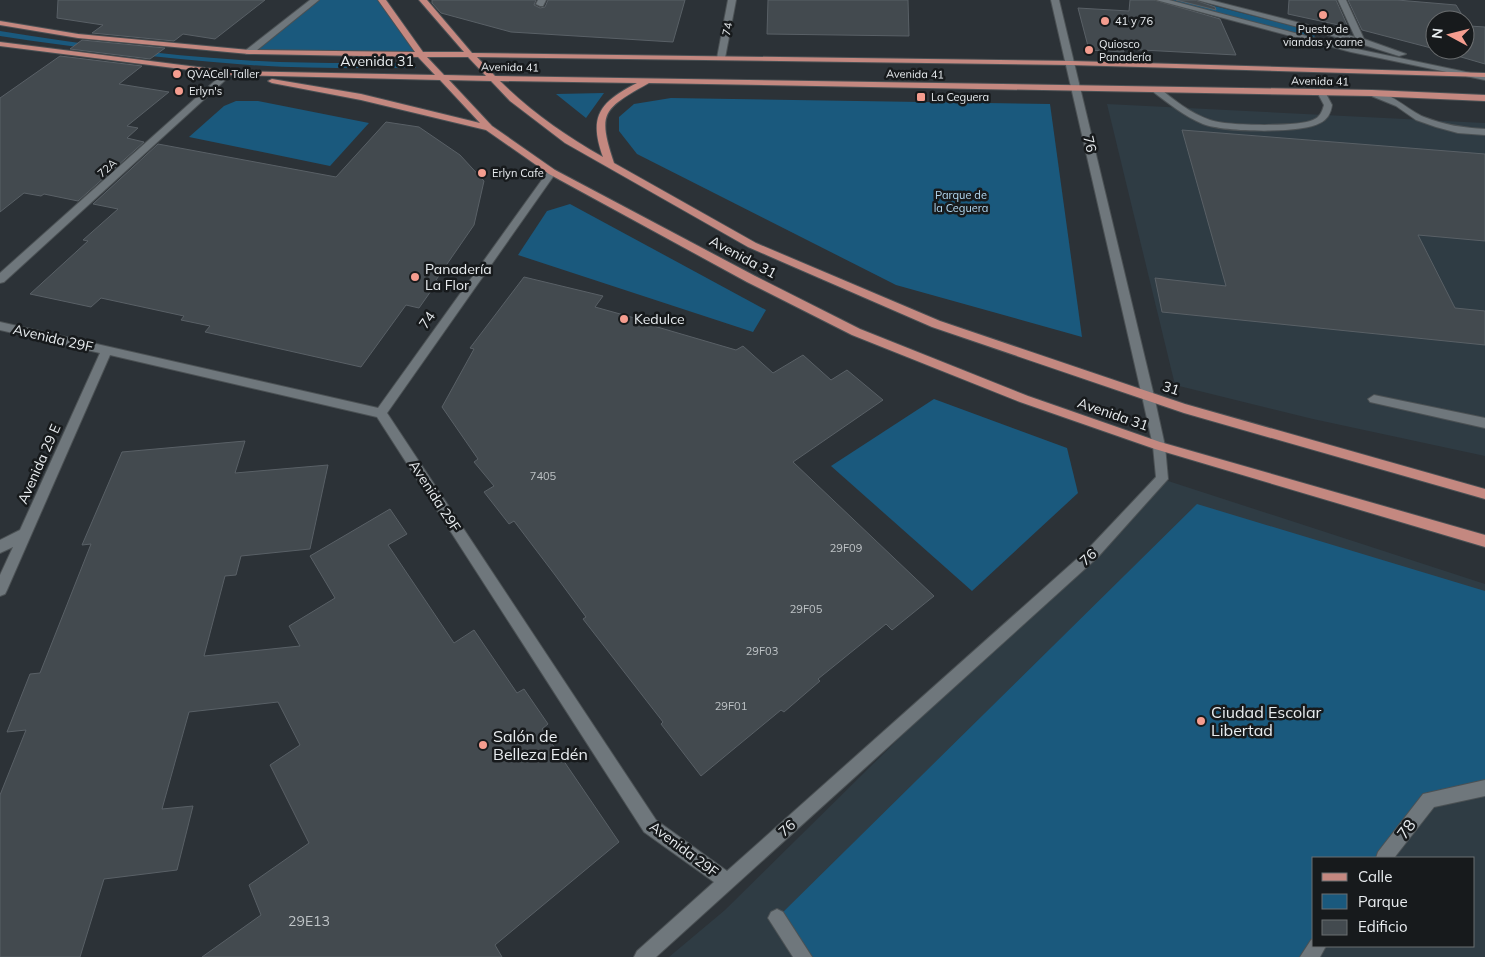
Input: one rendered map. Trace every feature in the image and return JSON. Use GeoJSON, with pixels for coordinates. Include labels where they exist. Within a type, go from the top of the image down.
{"type":"FeatureCollection","features":[{"type":"Feature","properties":{"kind":"main road"},"geometry":{"type":"LineString","coordinates":[[382,0],[422,56],[441,77]]}},
{"type":"Feature","properties":{"kind":"main road","name":"Avenida 41"},"geometry":{"type":"LineString","coordinates":[[423,0],[472,56],[1071,63],[1469,74]]}},
{"type":"Feature","properties":{"kind":"main road","name":"Avenida 31"},"geometry":{"type":"LineString","coordinates":[[0,23],[78,36],[249,52],[472,56],[513,99],[568,141],[752,245],[936,324],[1148,396]]}},
{"type":"Feature","properties":{"kind":"main road","name":"Avenida 31"},"geometry":{"type":"LineString","coordinates":[[0,44],[228,73],[441,77],[489,128],[552,172],[751,279],[856,332],[1024,399],[1159,446],[1485,541]]}},
{"type":"Feature","properties":{"kind":"main road"},"geometry":{"type":"LineString","coordinates":[[228,73],[361,97],[489,128]]}},
{"type":"Feature","properties":{"kind":"main road","name":"Avenida 41"},"geometry":{"type":"LineString","coordinates":[[441,77],[1372,93],[1485,98]]}},
{"type":"Feature","properties":{"kind":"main road"},"geometry":{"type":"LineString","coordinates":[[610,165],[600,128],[605,110],[625,92],[648,80]]}},
{"type":"Feature","properties":{"kind":"main road","name":"31"},"geometry":{"type":"LineString","coordinates":[[1148,396],[1485,494]]}},
{"type":"Feature","properties":{"kind":"street"},"geometry":{"type":"LineString","coordinates":[[249,52],[315,0]]}},
{"type":"Feature","properties":{"kind":"street","name":"74"},"geometry":{"type":"LineString","coordinates":[[721,58],[732,0]]}},
{"type":"Feature","properties":{"kind":"street","name":"76"},"geometry":{"type":"LineString","coordinates":[[643,957],[1093,553],[1162,479],[1159,446],[1148,396],[1055,0]]}},
{"type":"Feature","properties":{"kind":"street"},"geometry":{"type":"LineString","coordinates":[[1160,0],[1351,50],[1485,77]]}},
{"type":"Feature","properties":{"kind":"street"},"geometry":{"type":"LineString","coordinates":[[1202,0],[1361,41],[1469,74]]}},
{"type":"Feature","properties":{"kind":"street"},"geometry":{"type":"LineString","coordinates":[[1342,0],[1361,41]]}},
{"type":"Feature","properties":{"kind":"street","name":"72A"},"geometry":{"type":"LineString","coordinates":[[0,279],[228,73]]}},
{"type":"Feature","properties":{"kind":"street"},"geometry":{"type":"LineString","coordinates":[[1155,89],[1190,116],[1215,125],[1290,126],[1315,123],[1324,117],[1328,105],[1321,92]]}},
{"type":"Feature","properties":{"kind":"street"},"geometry":{"type":"LineString","coordinates":[[1372,93],[1399,104],[1420,118],[1439,125],[1458,130],[1485,132]]}},
{"type":"Feature","properties":{"kind":"street","name":"74"},"geometry":{"type":"LineString","coordinates":[[381,413],[552,172]]}},
{"type":"Feature","properties":{"kind":"street","name":"Avenida 29F"},"geometry":{"type":"LineString","coordinates":[[0,326],[381,413],[650,826],[727,881]]}},
{"type":"Feature","properties":{"kind":"street","name":"Avenida 29 E"},"geometry":{"type":"LineString","coordinates":[[0,590],[106,351]]}},
{"type":"Feature","properties":{"kind":"street"},"geometry":{"type":"LineString","coordinates":[[1374,399],[1485,423]]}},
{"type":"Feature","properties":{"kind":"street"},"geometry":{"type":"LineString","coordinates":[[0,546],[24,534]]}},
{"type":"Feature","properties":{"kind":"street","name":"78"},"geometry":{"type":"LineString","coordinates":[[1385,857],[1429,800],[1485,788]]}},
{"type":"Feature","properties":{"kind":"street"},"geometry":{"type":"LineString","coordinates":[[777,918],[803,957]]}},
{"type":"Feature","properties":{"kind":"shaded area"},"geometry":{"type":"Polygon","coordinates":[[[1107,104],[1485,123],[1485,456],[1313,419],[1175,385],[1107,104]]]}},
{"type":"Feature","properties":{"kind":"shaded area","name":"Ciudad Escolar Libertad"},"geometry":{"type":"Polygon","coordinates":[[[1162,479],[1485,584],[1485,957],[669,957],[725,910],[1162,479]]]}},
{"type":"Feature","properties":{"kind":"green space"},"geometry":{"type":"Polygon","coordinates":[[[315,0],[382,0],[422,56],[249,52],[315,0]]]}},
{"type":"Feature","properties":{"kind":"green space"},"geometry":{"type":"Polygon","coordinates":[[[1170,0],[1191,0],[1316,32],[1314,38],[1170,0]]]}},
{"type":"Feature","properties":{"kind":"green space"},"geometry":{"type":"Polygon","coordinates":[[[0,31],[90,45],[180,55],[284,62],[412,63],[416,68],[259,66],[207,62],[0,36],[0,31]]]}},
{"type":"Feature","properties":{"kind":"green space"},"geometry":{"type":"Polygon","coordinates":[[[604,93],[586,118],[556,94],[604,93]]]}},
{"type":"Feature","properties":{"kind":"green space","name":"Parque de la Ceguera"},"geometry":{"type":"Polygon","coordinates":[[[671,98],[1050,104],[1082,337],[896,285],[637,154],[619,131],[619,117],[634,104],[671,98]]]}},
{"type":"Feature","properties":{"kind":"green space"},"geometry":{"type":"Polygon","coordinates":[[[236,101],[258,101],[369,123],[330,166],[189,137],[224,106],[236,101]]]}},
{"type":"Feature","properties":{"kind":"green space"},"geometry":{"type":"Polygon","coordinates":[[[570,204],[766,310],[753,332],[518,255],[547,211],[570,204]]]}},
{"type":"Feature","properties":{"kind":"green space"},"geometry":{"type":"Polygon","coordinates":[[[934,399],[1067,448],[1078,493],[972,591],[831,466],[934,399]]]}},
{"type":"Feature","properties":{"kind":"green space","name":"Ciudad Escolar Libertad"},"geometry":{"type":"Polygon","coordinates":[[[1197,504],[1485,591],[1485,788],[1429,800],[1385,857],[1312,857],[1312,947],[1316,947],[1309,957],[803,957],[777,918],[1197,504]]]}},
{"type":"Feature","properties":{"kind":"building"},"geometry":{"type":"Polygon","coordinates":[[[58,0],[265,0],[215,39],[183,34],[174,41],[92,33],[103,25],[57,18],[58,0]]]}},
{"type":"Feature","properties":{"kind":"building"},"geometry":{"type":"Polygon","coordinates":[[[432,0],[536,0],[534,5],[540,8],[545,7],[548,0],[685,0],[673,42],[511,32],[441,13],[432,3],[432,0]]]}},
{"type":"Feature","properties":{"kind":"building"},"geometry":{"type":"Polygon","coordinates":[[[768,0],[908,0],[909,36],[767,34],[768,0]]]}},
{"type":"Feature","properties":{"kind":"building"},"geometry":{"type":"Polygon","coordinates":[[[1130,0],[1154,0],[1220,19],[1236,55],[1123,49],[1124,52],[1089,50],[1078,8],[1129,11],[1130,0]]]}},
{"type":"Feature","properties":{"kind":"building"},"geometry":{"type":"Polygon","coordinates":[[[1176,0],[1195,0],[1215,7],[1216,10],[1176,0]]]}},
{"type":"Feature","properties":{"kind":"building"},"geometry":{"type":"Polygon","coordinates":[[[1289,0],[1336,0],[1348,27],[1288,14],[1289,0]]]}},
{"type":"Feature","properties":{"kind":"building"},"geometry":{"type":"Polygon","coordinates":[[[1348,0],[1397,0],[1456,5],[1459,10],[1425,10],[1425,46],[1362,30],[1348,0]]]}},
{"type":"Feature","properties":{"kind":"building"},"geometry":{"type":"Polygon","coordinates":[[[1475,26],[1485,27],[1485,64],[1471,60],[1475,60],[1475,26]]]}},
{"type":"Feature","properties":{"kind":"building"},"geometry":{"type":"Polygon","coordinates":[[[82,40],[165,48],[150,59],[70,49],[82,40]]]}},
{"type":"Feature","properties":{"kind":"building"},"geometry":{"type":"Polygon","coordinates":[[[60,56],[142,66],[119,84],[169,92],[127,126],[138,128],[127,138],[144,142],[78,201],[44,194],[41,196],[24,193],[0,212],[0,98],[60,56]]]}},
{"type":"Feature","properties":{"kind":"building"},"geometry":{"type":"Polygon","coordinates":[[[386,122],[419,127],[460,155],[484,181],[474,225],[436,280],[438,281],[419,308],[406,305],[361,367],[205,332],[210,326],[181,320],[184,316],[101,298],[91,307],[30,294],[88,241],[83,240],[118,209],[93,204],[158,144],[336,177],[386,122]]]}},
{"type":"Feature","properties":{"kind":"building"},"geometry":{"type":"Polygon","coordinates":[[[1182,130],[1485,154],[1485,241],[1418,235],[1455,308],[1485,311],[1485,345],[1162,312],[1155,278],[1226,286],[1182,130]]]}},
{"type":"Feature","properties":{"kind":"building"},"geometry":{"type":"Polygon","coordinates":[[[524,277],[603,296],[595,307],[649,322],[647,324],[736,350],[743,346],[773,373],[803,355],[831,380],[847,370],[883,400],[793,462],[934,596],[892,630],[886,624],[818,679],[820,681],[784,712],[781,710],[701,776],[661,724],[663,722],[583,619],[586,617],[514,521],[509,524],[484,492],[494,486],[474,462],[478,459],[442,407],[474,349],[470,348],[524,277]]]}},
{"type":"Feature","properties":{"kind":"building"},"geometry":{"type":"Polygon","coordinates":[[[245,441],[235,473],[328,465],[310,549],[241,556],[236,575],[225,576],[204,656],[300,646],[289,626],[335,598],[310,556],[390,509],[407,534],[388,545],[454,643],[474,630],[517,693],[524,689],[548,724],[542,729],[619,842],[495,945],[502,957],[202,957],[261,915],[249,885],[309,843],[270,765],[300,745],[278,702],[189,712],[162,809],[193,806],[177,870],[104,879],[80,957],[0,957],[0,795],[26,730],[7,732],[30,674],[40,673],[91,544],[82,545],[122,452],[245,441]]]}},
{"type":"Feature","properties":{"kind":"place","name":"Puesto de viandas y carne"},"geometry":{"type":"Point","coordinates":[1323,15]}},
{"type":"Feature","properties":{"kind":"place","name":"41 y 76"},"geometry":{"type":"Point","coordinates":[1105,21]}},
{"type":"Feature","properties":{"kind":"place","name":"Quiosco Panadería"},"geometry":{"type":"Point","coordinates":[1089,50]}},
{"type":"Feature","properties":{"kind":"place","name":"QVACell Taller"},"geometry":{"type":"Point","coordinates":[177,74]}},
{"type":"Feature","properties":{"kind":"place","name":"Erlyn's"},"geometry":{"type":"Point","coordinates":[179,91]}},
{"type":"Feature","properties":{"kind":"place","name":"La Ceguera"},"geometry":{"type":"Point","coordinates":[921,97]}},
{"type":"Feature","properties":{"kind":"place","name":"Erlyn Cafe"},"geometry":{"type":"Point","coordinates":[482,173]}},
{"type":"Feature","properties":{"kind":"place","name":"Panadería La Flor"},"geometry":{"type":"Point","coordinates":[415,277]}},
{"type":"Feature","properties":{"kind":"place","name":"Kedulce"},"geometry":{"type":"Point","coordinates":[624,319]}},
{"type":"Feature","properties":{"kind":"place","name":"Ciudad Escolar Libertad"},"geometry":{"type":"Point","coordinates":[1201,721]}},
{"type":"Feature","properties":{"kind":"place","name":"Salón de Belleza Edén"},"geometry":{"type":"Point","coordinates":[483,745]}}]}
